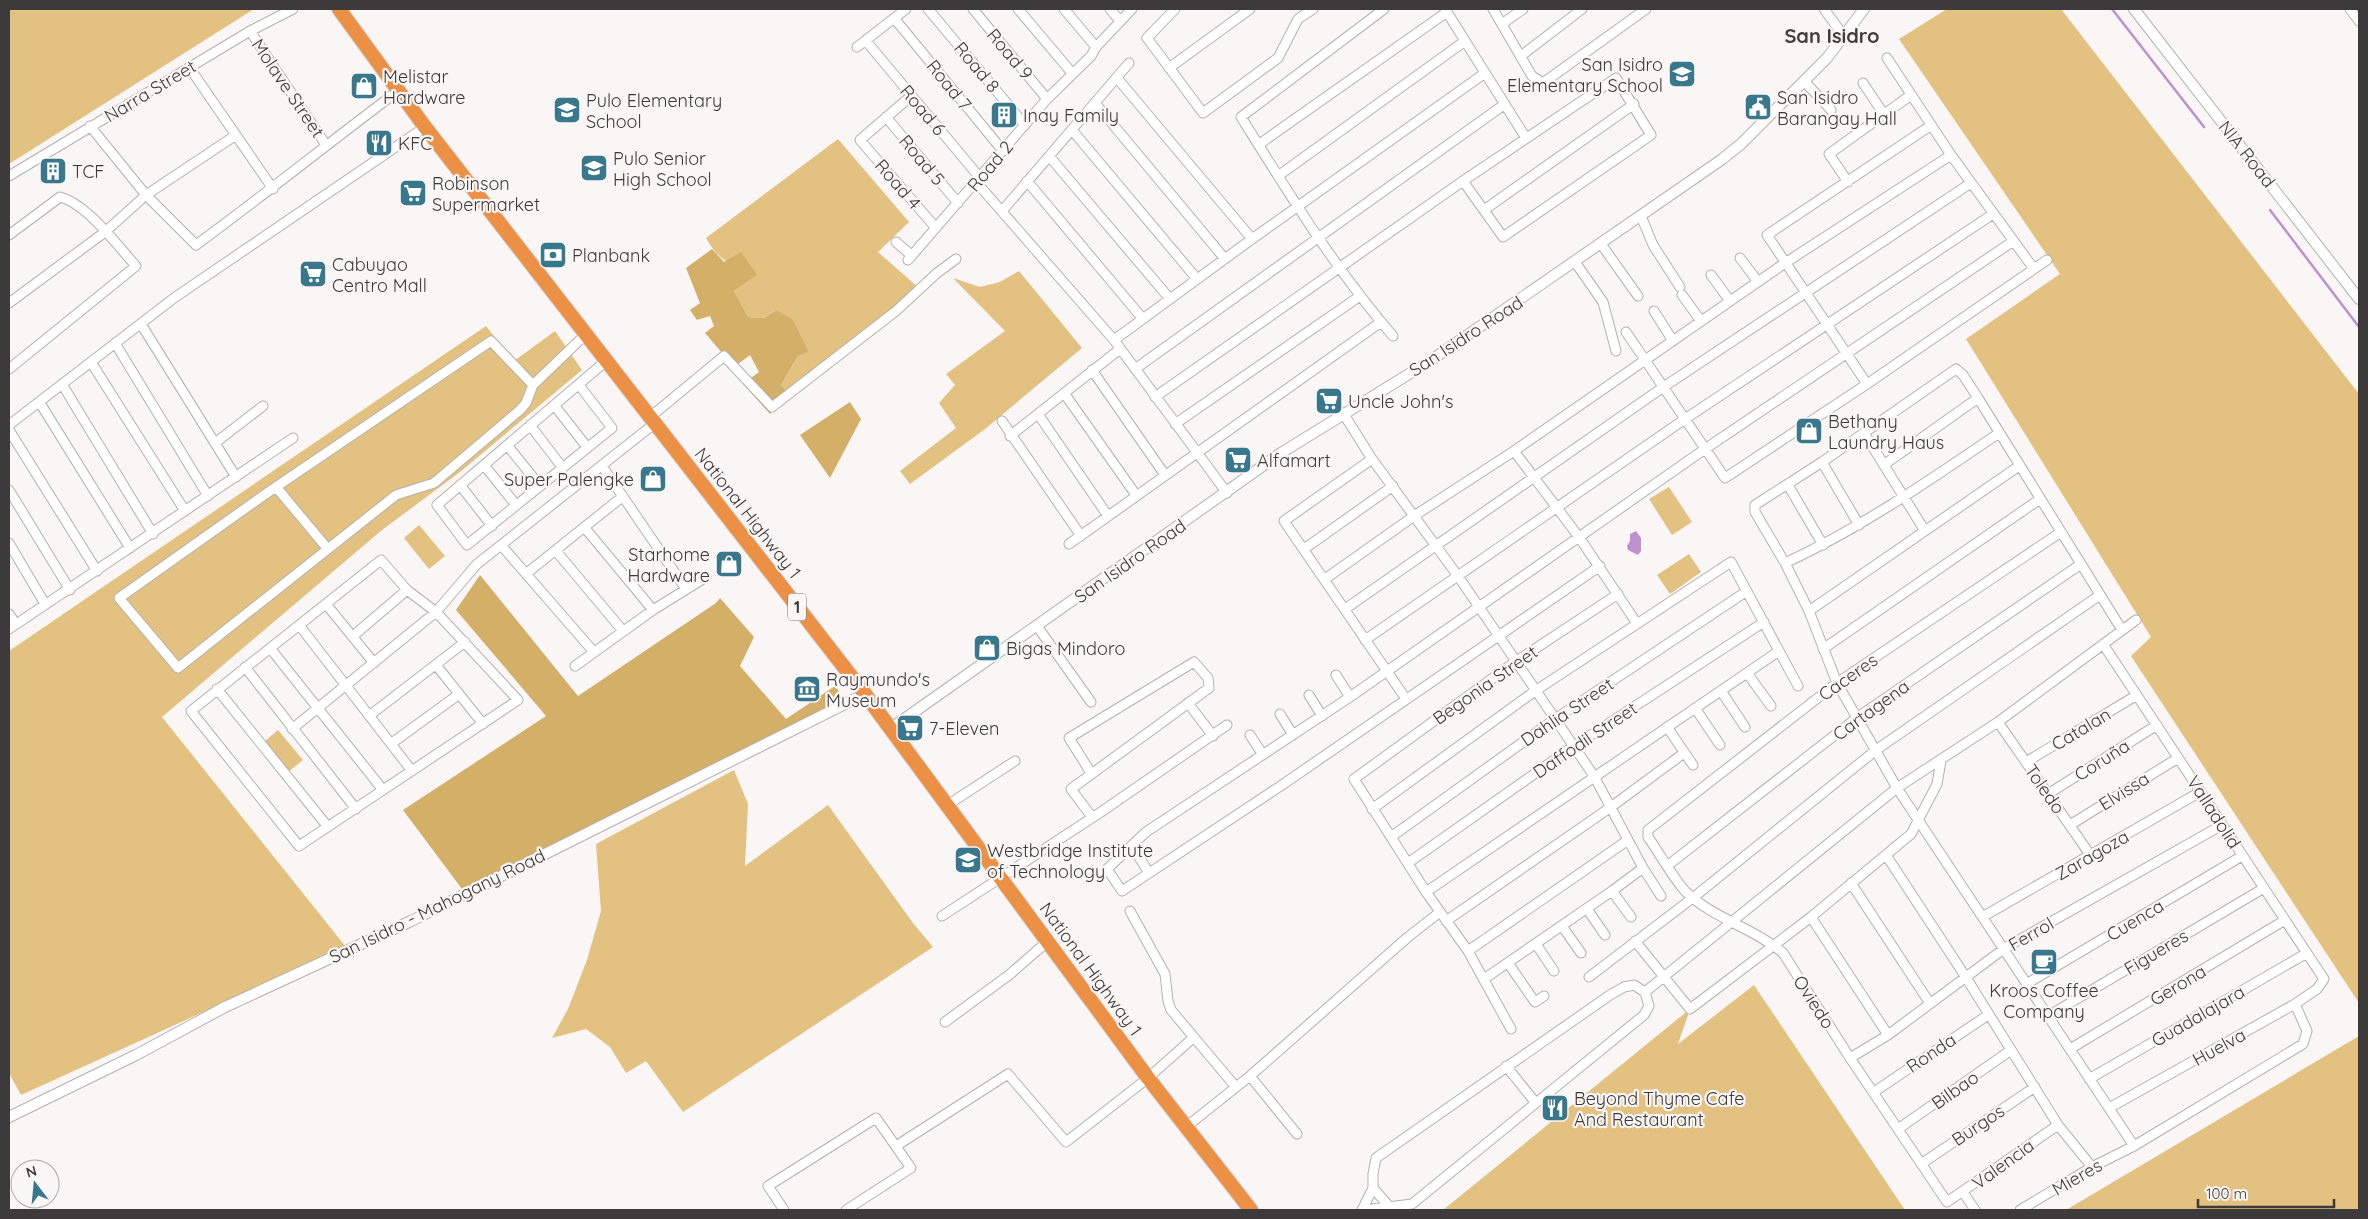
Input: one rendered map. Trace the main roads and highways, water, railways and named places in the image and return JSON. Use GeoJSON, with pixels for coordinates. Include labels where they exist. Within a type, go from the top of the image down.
{"type":"FeatureCollection","features":[{"type":"Feature","properties":{"kind":"highway","name":"National Highway 1"},"geometry":{"type":"LineString","coordinates":[[338,9],[425,127],[865,694],[1148,1078],[1251,1210]]}},
{"type":"Feature","properties":{"kind":"waterway"},"geometry":{"type":"LineString","coordinates":[[2112,9],[2204,127]]}},
{"type":"Feature","properties":{"kind":"waterway"},"geometry":{"type":"LineString","coordinates":[[2270,210],[2359,327]]}},
{"type":"Feature","properties":{"kind":"place","name":"San Isidro Elementary School"},"geometry":{"type":"Point","coordinates":[1682,74]}},
{"type":"Feature","properties":{"kind":"place","name":"Melistar Hardware"},"geometry":{"type":"Point","coordinates":[364,86]}},
{"type":"Feature","properties":{"kind":"place","name":"San Isidro Barangay Hall"},"geometry":{"type":"Point","coordinates":[1758,107]}},
{"type":"Feature","properties":{"kind":"place","name":"Pulo Elementary School"},"geometry":{"type":"Point","coordinates":[567,110]}},
{"type":"Feature","properties":{"kind":"place","name":"Inay Family"},"geometry":{"type":"Point","coordinates":[1004,115]}},
{"type":"Feature","properties":{"kind":"place","name":"KFC"},"geometry":{"type":"Point","coordinates":[379,143]}},
{"type":"Feature","properties":{"kind":"place","name":"Pulo Senior High School"},"geometry":{"type":"Point","coordinates":[594,168]}},
{"type":"Feature","properties":{"kind":"place","name":"TCF"},"geometry":{"type":"Point","coordinates":[53,171]}},
{"type":"Feature","properties":{"kind":"place","name":"Robinson Supermarket"},"geometry":{"type":"Point","coordinates":[413,193]}},
{"type":"Feature","properties":{"kind":"place","name":"Planbank"},"geometry":{"type":"Point","coordinates":[553,255]}},
{"type":"Feature","properties":{"kind":"place","name":"Cabuyao Centro Mall"},"geometry":{"type":"Point","coordinates":[313,274]}},
{"type":"Feature","properties":{"kind":"place","name":"Uncle John's"},"geometry":{"type":"Point","coordinates":[1329,401]}},
{"type":"Feature","properties":{"kind":"place","name":"Bethany Laundry Haus"},"geometry":{"type":"Point","coordinates":[1809,431]}},
{"type":"Feature","properties":{"kind":"place","name":"Alfamart"},"geometry":{"type":"Point","coordinates":[1238,460]}},
{"type":"Feature","properties":{"kind":"place","name":"Super Palengke"},"geometry":{"type":"Point","coordinates":[653,479]}},
{"type":"Feature","properties":{"kind":"place","name":"Starhome Hardware"},"geometry":{"type":"Point","coordinates":[729,564]}},
{"type":"Feature","properties":{"kind":"place","name":"Bigas Mindoro"},"geometry":{"type":"Point","coordinates":[987,648]}},
{"type":"Feature","properties":{"kind":"place","name":"Raymundo's Museum"},"geometry":{"type":"Point","coordinates":[807,689]}},
{"type":"Feature","properties":{"kind":"place","name":"7-Eleven"},"geometry":{"type":"Point","coordinates":[910,728]}},
{"type":"Feature","properties":{"kind":"place","name":"Westbridge Institute of Technology"},"geometry":{"type":"Point","coordinates":[968,860]}},
{"type":"Feature","properties":{"kind":"place","name":"Kroos Coffee Company"},"geometry":{"type":"Point","coordinates":[2044,962]}},
{"type":"Feature","properties":{"kind":"place","name":"Beyond Thyme Cafe And Restaurant"},"geometry":{"type":"Point","coordinates":[1555,1108]}},
{"type":"Feature","properties":{"kind":"district","name":"San Isidro"},"geometry":{"type":"Point","coordinates":[1832,35]}}]}
